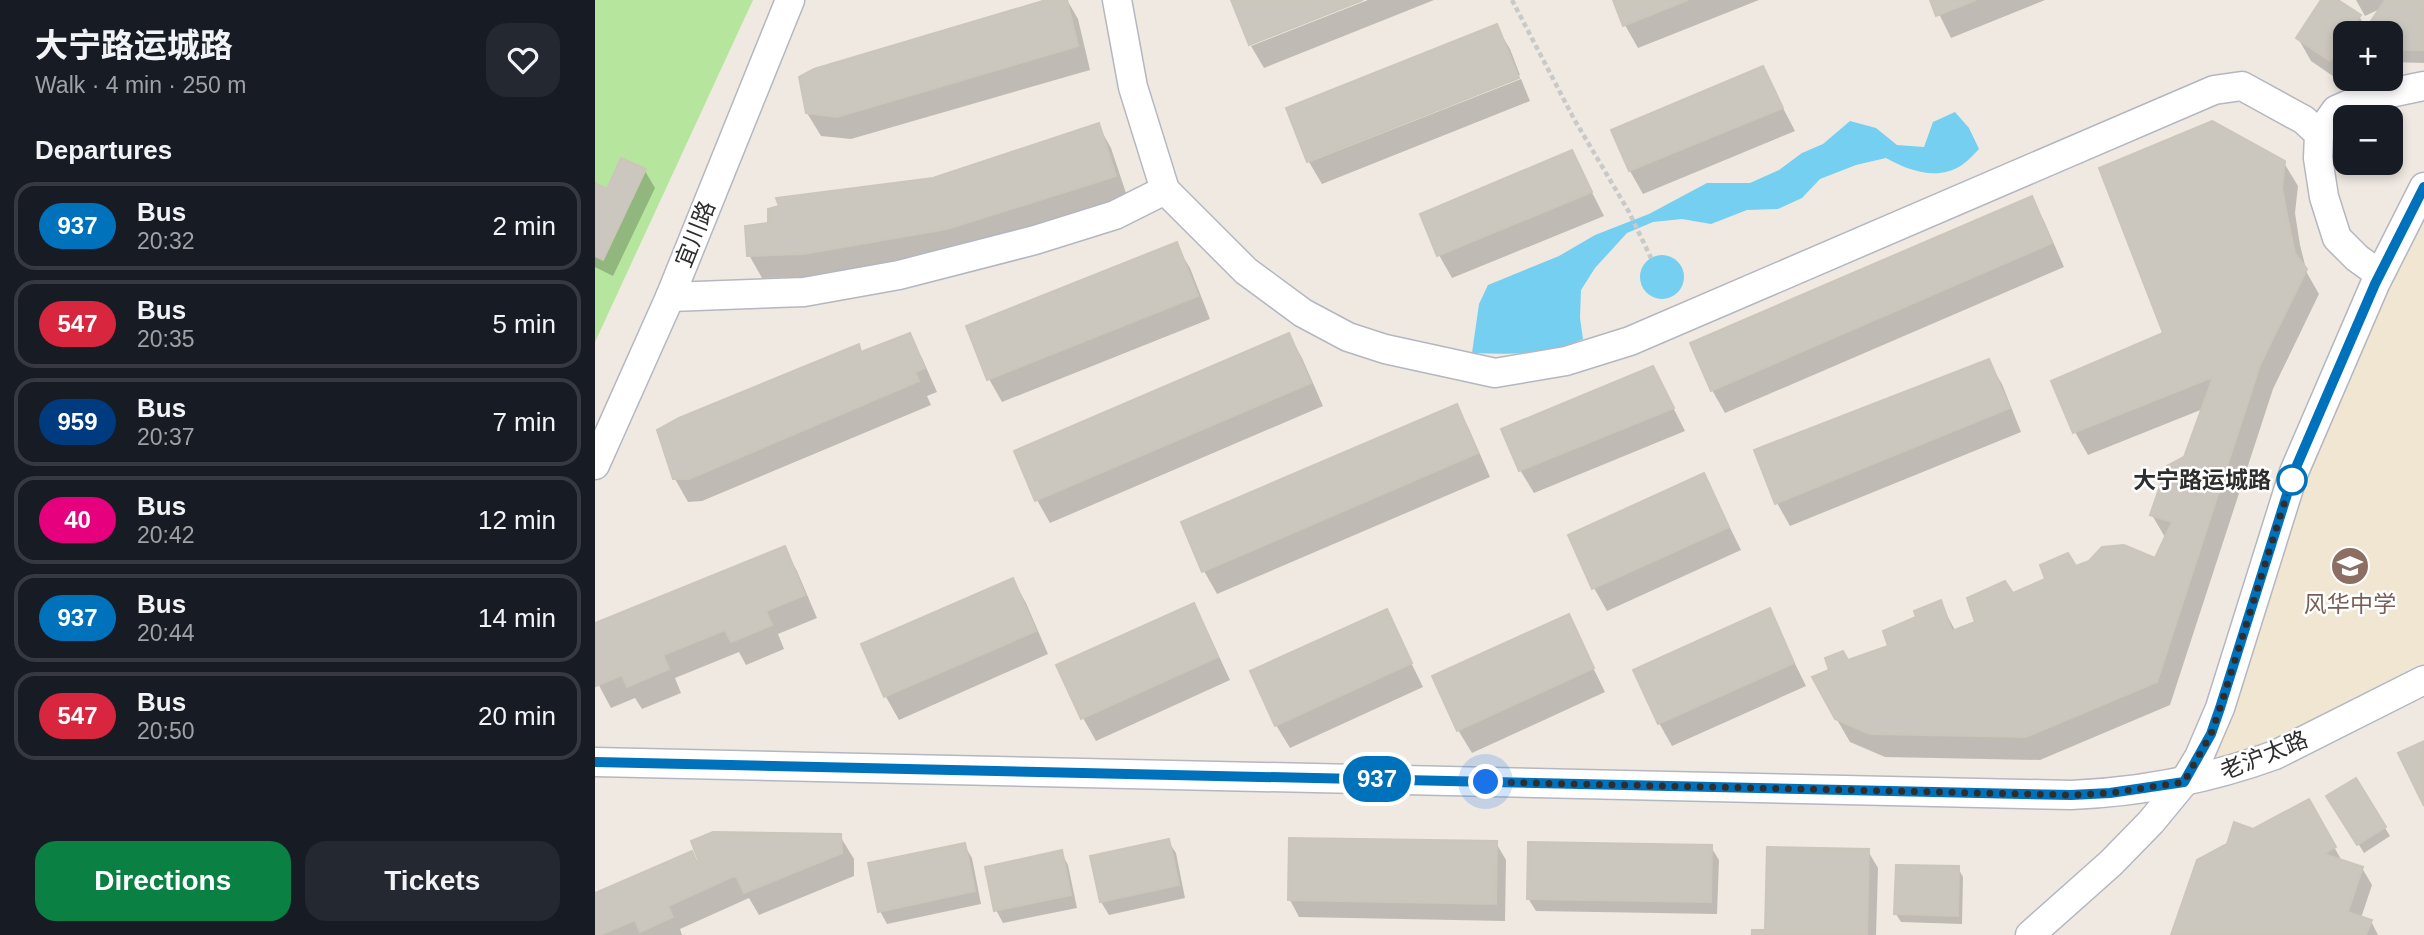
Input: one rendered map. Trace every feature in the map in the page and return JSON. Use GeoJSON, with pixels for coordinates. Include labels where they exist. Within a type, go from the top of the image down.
{"type":"FeatureCollection","features":[{"type":"Feature","properties":{"kind":"street","name":"宜川路"},"geometry":{"type":"LineString","coordinates":[[595,465],[670,297],[790,0]]}},
{"type":"Feature","properties":{"kind":"street"},"geometry":{"type":"LineString","coordinates":[[1117,0],[1133,87],[1165,190],[1245,271],[1304,313],[1348,337],[1385,349],[1495,373],[1566,361],[1630,341],[2214,90],[2242,86],[2304,120],[2319,134]]}},
{"type":"Feature","properties":{"kind":"street"},"geometry":{"type":"LineString","coordinates":[[2379,274],[2357,258],[2337,238],[2324,197],[2318,158],[2319,134],[2336,110],[2361,99],[2424,86]]}},
{"type":"Feature","properties":{"kind":"street"},"geometry":{"type":"LineString","coordinates":[[2030,935],[2111,863],[2184,782],[2211,734],[2294,472],[2379,274],[2424,187]]}},
{"type":"Feature","properties":{"kind":"street"},"geometry":{"type":"LineString","coordinates":[[670,297],[804,292],[899,275],[1035,240],[1115,215],[1165,190]]}},
{"type":"Feature","properties":{"kind":"street","name":"老沪太路"},"geometry":{"type":"LineString","coordinates":[[595,762],[2071,795],[2110,793],[2216,775],[2275,755],[2424,680]]}},
{"type":"Feature","properties":{"kind":"path"},"geometry":{"type":"LineString","coordinates":[[1512,0],[1574,118],[1629,212],[1651,258]]}},
{"type":"Feature","properties":{"kind":"shaded area","name":"风华中学"},"geometry":{"type":"Polygon","coordinates":[[[2424,212],[2424,662],[2269,741],[2209,762],[2309,470],[2424,212]]]}},
{"type":"Feature","properties":{"kind":"green space"},"geometry":{"type":"Polygon","coordinates":[[[595,0],[753,0],[595,342],[595,0]]]}},
{"type":"Feature","properties":{"kind":"water"},"geometry":{"type":"Polygon","coordinates":[[[1955,112],[1969,128],[1979,149],[1953,170],[1924,172],[1904,167],[1886,158],[1856,165],[1820,179],[1802,198],[1778,209],[1747,210],[1711,224],[1682,219],[1653,222],[1627,233],[1595,268],[1581,290],[1580,318],[1583,339],[1542,351],[1472,353],[1479,304],[1488,285],[1559,256],[1595,235],[1649,214],[1707,183],[1750,183],[1779,170],[1802,153],[1823,144],[1850,121],[1876,128],[1897,145],[1924,147],[1933,122],[1955,112]]]}},
{"type":"Feature","properties":{"kind":"water"},"geometry":{"type":"Polygon","coordinates":[[[1662,255],[1671,256],[1678,261],[1683,268],[1683,286],[1678,293],[1671,298],[1662,299],[1653,298],[1646,293],[1641,286],[1640,277],[1641,268],[1646,261],[1653,256],[1662,255]]]}},
{"type":"Feature","properties":{"kind":"building"},"geometry":{"type":"Polygon","coordinates":[[[1046,0],[1067,0],[1078,46],[837,117],[806,113],[799,77],[814,69],[1046,0]]]}},
{"type":"Feature","properties":{"kind":"building"},"geometry":{"type":"Polygon","coordinates":[[[1231,0],[1363,0],[1249,45],[1231,0]]]}},
{"type":"Feature","properties":{"kind":"building"},"geometry":{"type":"Polygon","coordinates":[[[1613,0],[1688,0],[1623,26],[1613,0]]]}},
{"type":"Feature","properties":{"kind":"building"},"geometry":{"type":"Polygon","coordinates":[[[1930,0],[1976,0],[1936,16],[1930,0]]]}},
{"type":"Feature","properties":{"kind":"building"},"geometry":{"type":"Polygon","coordinates":[[[2321,0],[2338,0],[2361,15],[2357,21],[2333,21],[2333,56],[2330,61],[2296,38],[2321,0]]]}},
{"type":"Feature","properties":{"kind":"building"},"geometry":{"type":"Polygon","coordinates":[[[2385,0],[2424,0],[2424,50],[2403,50],[2403,21],[2371,21],[2385,0]]]}},
{"type":"Feature","properties":{"kind":"building"},"geometry":{"type":"Polygon","coordinates":[[[1497,24],[1519,78],[1307,162],[1286,108],[1497,24]]]}},
{"type":"Feature","properties":{"kind":"building"},"geometry":{"type":"Polygon","coordinates":[[[1763,66],[1783,108],[1629,171],[1611,130],[1763,66]]]}},
{"type":"Feature","properties":{"kind":"building"},"geometry":{"type":"Polygon","coordinates":[[[2212,121],[2285,161],[2282,188],[2288,220],[2295,253],[2307,269],[2260,365],[2157,682],[2026,737],[1870,734],[1835,719],[1812,677],[1829,670],[1825,658],[1843,651],[1848,660],[1888,646],[1883,631],[1916,617],[1914,611],[1941,600],[1952,631],[1975,622],[1967,598],[2005,581],[2013,593],[2045,579],[2040,565],[2068,553],[2076,566],[2089,561],[2102,547],[2124,545],[2155,558],[2172,522],[2150,515],[2167,466],[2184,457],[2213,377],[2073,433],[2051,381],[2163,333],[2099,168],[2212,121]]]}},
{"type":"Feature","properties":{"kind":"building"},"geometry":{"type":"Polygon","coordinates":[[[1099,123],[1116,176],[947,229],[803,254],[747,256],[745,226],[768,223],[768,209],[779,206],[776,198],[933,178],[1099,123]]]}},
{"type":"Feature","properties":{"kind":"building"},"geometry":{"type":"Polygon","coordinates":[[[1572,150],[1592,192],[1437,256],[1420,214],[1572,150]]]}},
{"type":"Feature","properties":{"kind":"building"},"geometry":{"type":"Polygon","coordinates":[[[621,158],[646,169],[603,260],[595,256],[595,183],[607,189],[621,158]]]}},
{"type":"Feature","properties":{"kind":"building"},"geometry":{"type":"Polygon","coordinates":[[[2032,196],[2052,243],[1711,391],[1690,343],[2032,196]]]}},
{"type":"Feature","properties":{"kind":"building"},"geometry":{"type":"Polygon","coordinates":[[[1177,242],[1198,296],[987,380],[966,326],[1177,242]]]}},
{"type":"Feature","properties":{"kind":"building"},"geometry":{"type":"Polygon","coordinates":[[[910,333],[925,368],[915,372],[919,381],[689,479],[673,479],[657,430],[679,418],[859,344],[861,352],[910,333]]]}},
{"type":"Feature","properties":{"kind":"building"},"geometry":{"type":"Polygon","coordinates":[[[1289,333],[1311,383],[1035,501],[1014,451],[1289,333]]]}},
{"type":"Feature","properties":{"kind":"building"},"geometry":{"type":"Polygon","coordinates":[[[1989,359],[2010,408],[1775,504],[1754,450],[1989,359]]]}},
{"type":"Feature","properties":{"kind":"building"},"geometry":{"type":"Polygon","coordinates":[[[1653,366],[1674,408],[1519,471],[1501,429],[1653,366]]]}},
{"type":"Feature","properties":{"kind":"building"},"geometry":{"type":"Polygon","coordinates":[[[1457,404],[1478,453],[1202,572],[1181,522],[1457,404]]]}},
{"type":"Feature","properties":{"kind":"building"},"geometry":{"type":"Polygon","coordinates":[[[1704,473],[1729,527],[1592,589],[1568,535],[1704,473]]]}},
{"type":"Feature","properties":{"kind":"building"},"geometry":{"type":"Polygon","coordinates":[[[785,546],[805,595],[766,611],[772,625],[731,642],[725,630],[663,655],[669,669],[627,687],[622,675],[596,686],[595,623],[785,546]]]}},
{"type":"Feature","properties":{"kind":"building"},"geometry":{"type":"Polygon","coordinates":[[[1013,578],[1036,631],[884,697],[861,644],[1013,578]]]}},
{"type":"Feature","properties":{"kind":"building"},"geometry":{"type":"Polygon","coordinates":[[[1194,603],[1218,657],[1081,719],[1056,665],[1194,603]]]}},
{"type":"Feature","properties":{"kind":"building"},"geometry":{"type":"Polygon","coordinates":[[[1770,608],[1794,663],[1658,724],[1633,670],[1770,608]]]}},
{"type":"Feature","properties":{"kind":"building"},"geometry":{"type":"Polygon","coordinates":[[[1387,609],[1412,663],[1275,726],[1250,671],[1387,609]]]}},
{"type":"Feature","properties":{"kind":"building"},"geometry":{"type":"Polygon","coordinates":[[[1569,614],[1594,668],[1457,731],[1432,676],[1569,614]]]}},
{"type":"Feature","properties":{"kind":"building"},"geometry":{"type":"Polygon","coordinates":[[[2424,741],[2424,806],[2398,753],[2424,741]]]}},
{"type":"Feature","properties":{"kind":"building"},"geometry":{"type":"Polygon","coordinates":[[[2356,778],[2386,827],[2357,845],[2326,796],[2356,778]]]}},
{"type":"Feature","properties":{"kind":"building"},"geometry":{"type":"Polygon","coordinates":[[[2309,799],[2336,847],[2324,854],[2363,867],[2348,912],[2372,920],[2366,935],[2171,935],[2197,860],[2227,844],[2234,822],[2253,829],[2309,799]]]}},
{"type":"Feature","properties":{"kind":"building"},"geometry":{"type":"Polygon","coordinates":[[[713,832],[841,834],[842,853],[744,893],[734,876],[668,906],[673,917],[640,932],[635,920],[595,935],[595,893],[692,851],[697,863],[699,862],[691,841],[713,832]]]}},
{"type":"Feature","properties":{"kind":"building"},"geometry":{"type":"Polygon","coordinates":[[[1289,838],[1497,841],[1496,904],[1288,900],[1289,838]]]}},
{"type":"Feature","properties":{"kind":"building"},"geometry":{"type":"Polygon","coordinates":[[[1169,839],[1179,885],[1100,902],[1090,856],[1169,839]]]}},
{"type":"Feature","properties":{"kind":"building"},"geometry":{"type":"Polygon","coordinates":[[[1528,842],[1712,845],[1711,902],[1527,899],[1528,842]]]}},
{"type":"Feature","properties":{"kind":"building"},"geometry":{"type":"Polygon","coordinates":[[[965,843],[975,891],[878,912],[868,863],[965,843]]]}},
{"type":"Feature","properties":{"kind":"building"},"geometry":{"type":"Polygon","coordinates":[[[1767,847],[1869,849],[1867,935],[1752,935],[1752,930],[1765,930],[1767,847]]]}},
{"type":"Feature","properties":{"kind":"building"},"geometry":{"type":"Polygon","coordinates":[[[1062,850],[1071,895],[994,911],[985,867],[1062,850]]]}},
{"type":"Feature","properties":{"kind":"building"},"geometry":{"type":"Polygon","coordinates":[[[1896,865],[1959,866],[1958,916],[1894,914],[1896,865]]]}},
{"type":"Feature","properties":{"kind":"bus line","name":"937"},"geometry":{"type":"LineString","coordinates":[[595,762],[2071,795],[2110,793],[2184,782],[2211,734],[2294,472],[2375,284],[2424,187]]}},
{"type":"Feature","properties":{"kind":"place","name":"大宁路运城路"},"geometry":{"type":"Point","coordinates":[2292,480]}},
{"type":"Feature","properties":{"kind":"place","name":"风华中学"},"geometry":{"type":"Point","coordinates":[2350,566]}},
{"type":"Feature","properties":{"kind":"route"},"geometry":{"type":"LineString","coordinates":[[1486,782],[2071,795],[2110,793],[2184,782],[2211,734],[2294,472],[2292,480]]}}]}
